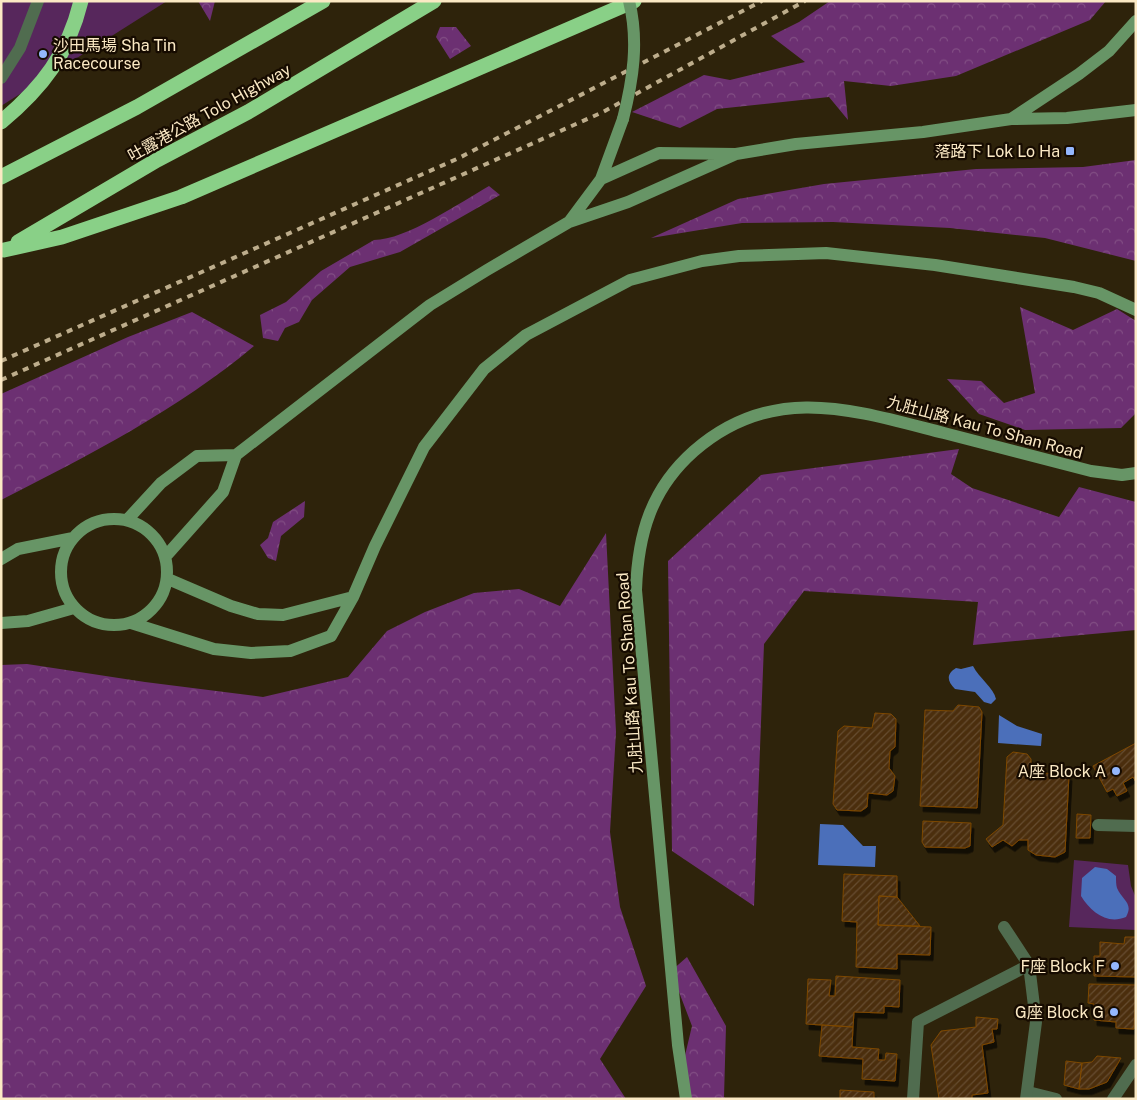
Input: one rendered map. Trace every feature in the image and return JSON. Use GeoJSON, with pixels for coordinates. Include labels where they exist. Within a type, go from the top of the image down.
{"type":"FeatureCollection","features":[{"type":"Feature","properties":{"kind":"highway"},"geometry":{"type":"LineString","coordinates":[[1,122],[33,92],[58,62],[68,44],[81,1]]}},
{"type":"Feature","properties":{"kind":"highway"},"geometry":{"type":"LineString","coordinates":[[1,177],[137,107],[323,1]]}},
{"type":"Feature","properties":{"kind":"highway","name":"吐露港公路 Tolo Highway"},"geometry":{"type":"LineString","coordinates":[[2,251],[156,160],[248,112],[434,1]]}},
{"type":"Feature","properties":{"kind":"highway"},"geometry":{"type":"LineString","coordinates":[[2,251],[62,237],[182,198],[634,1]]}},
{"type":"Feature","properties":{"kind":"street"},"geometry":{"type":"LineString","coordinates":[[1,78],[20,48],[38,1]]}},
{"type":"Feature","properties":{"kind":"street"},"geometry":{"type":"LineString","coordinates":[[569,222],[601,179],[623,119],[633,74],[635,49],[629,1]]}},
{"type":"Feature","properties":{"kind":"street"},"geometry":{"type":"LineString","coordinates":[[1011,119],[1080,74],[1109,51],[1136,21]]}},
{"type":"Feature","properties":{"kind":"street"},"geometry":{"type":"LineString","coordinates":[[601,179],[659,153],[736,154],[796,144],[923,132],[1011,119],[1067,118],[1136,110]]}},
{"type":"Feature","properties":{"kind":"street"},"geometry":{"type":"LineString","coordinates":[[166,556],[223,492],[236,455],[430,304],[569,222],[628,202],[736,154]]}},
{"type":"Feature","properties":{"kind":"street"},"geometry":{"type":"LineString","coordinates":[[132,623],[214,649],[251,653],[290,651],[331,636],[353,597],[375,546],[424,447],[484,370],[526,335],[630,280],[702,261],[740,256],[782,253],[835,254],[935,265],[1074,287],[1099,293],[1136,310]]}},
{"type":"Feature","properties":{"kind":"street","name":"九肚山路 Kau To Shan Road"},"geometry":{"type":"LineString","coordinates":[[686,1099],[678,1045],[636,590],[637,560],[643,531],[653,505],[668,481],[684,460],[724,429],[769,411],[792,406],[817,406],[870,414],[1091,471],[1122,475],[1136,473]]}},
{"type":"Feature","properties":{"kind":"street"},"geometry":{"type":"LineString","coordinates":[[127,520],[162,483],[197,456],[236,455]]}},
{"type":"Feature","properties":{"kind":"street"},"geometry":{"type":"LineString","coordinates":[[127,520],[150,532],[166,556],[168,579],[164,593],[157,605],[145,616],[132,623],[113,626],[98,623],[74,608],[66,596],[60,578],[63,555],[73,538],[84,528],[99,521],[127,520]]}},
{"type":"Feature","properties":{"kind":"street"},"geometry":{"type":"LineString","coordinates":[[1,559],[18,550],[73,538]]}},
{"type":"Feature","properties":{"kind":"street"},"geometry":{"type":"LineString","coordinates":[[168,579],[231,606],[258,614],[283,615],[353,597]]}},
{"type":"Feature","properties":{"kind":"street"},"geometry":{"type":"LineString","coordinates":[[1,623],[28,621],[74,608]]}},
{"type":"Feature","properties":{"kind":"street"},"geometry":{"type":"LineString","coordinates":[[1098,825],[1136,826]]}},
{"type":"Feature","properties":{"kind":"street"},"geometry":{"type":"LineString","coordinates":[[1004,927],[1029,965],[1036,1022],[1027,1096],[1056,1099]]}},
{"type":"Feature","properties":{"kind":"street"},"geometry":{"type":"LineString","coordinates":[[913,1099],[918,1022],[1029,965]]}},
{"type":"Feature","properties":{"kind":"street"},"geometry":{"type":"LineString","coordinates":[[1113,1099],[1136,1065]]}},
{"type":"Feature","properties":{"kind":"green space"},"geometry":{"type":"Polygon","coordinates":[[[198,1],[215,1],[210,21],[198,1]]]}},
{"type":"Feature","properties":{"kind":"green space"},"geometry":{"type":"Polygon","coordinates":[[[830,1],[1106,1],[1090,20],[956,76],[891,86],[844,81],[848,120],[829,97],[717,109],[680,128],[632,112],[704,75],[730,80],[805,62],[771,36],[799,22],[830,1]]]}},
{"type":"Feature","properties":{"kind":"green space"},"geometry":{"type":"Polygon","coordinates":[[[440,27],[456,27],[471,46],[450,59],[436,37],[440,27]]]}},
{"type":"Feature","properties":{"kind":"green space"},"geometry":{"type":"Polygon","coordinates":[[[1136,160],[1136,261],[1045,238],[950,228],[833,222],[742,223],[651,238],[738,199],[824,184],[976,169],[1083,167],[1136,160]]]}},
{"type":"Feature","properties":{"kind":"green space"},"geometry":{"type":"Polygon","coordinates":[[[489,186],[500,195],[400,252],[350,267],[312,300],[299,322],[285,328],[278,341],[263,338],[260,315],[286,302],[321,271],[374,240],[402,234],[417,227],[489,186]]]}},
{"type":"Feature","properties":{"kind":"green space"},"geometry":{"type":"Polygon","coordinates":[[[1020,307],[1073,330],[1117,309],[1136,321],[1136,413],[1121,428],[1025,430],[979,414],[947,379],[981,381],[1004,403],[1035,393],[1020,307]]]}},
{"type":"Feature","properties":{"kind":"green space"},"geometry":{"type":"Polygon","coordinates":[[[192,312],[254,346],[225,369],[164,411],[100,449],[1,500],[1,394],[128,337],[192,312]]]}},
{"type":"Feature","properties":{"kind":"green space"},"geometry":{"type":"Polygon","coordinates":[[[959,449],[951,474],[972,488],[1059,517],[1079,487],[1136,502],[1136,630],[973,645],[978,602],[804,591],[764,644],[754,906],[672,851],[668,561],[761,475],[959,449]]]}},
{"type":"Feature","properties":{"kind":"green space"},"geometry":{"type":"Polygon","coordinates":[[[305,501],[304,517],[281,536],[276,561],[268,558],[260,545],[268,538],[273,522],[305,501]]]}},
{"type":"Feature","properties":{"kind":"green space"},"geometry":{"type":"Polygon","coordinates":[[[606,533],[616,732],[610,832],[620,907],[646,986],[600,1059],[626,1099],[1,1099],[1,665],[27,664],[263,697],[348,677],[387,631],[425,612],[474,593],[519,589],[560,606],[606,533]]]}},
{"type":"Feature","properties":{"kind":"green space"},"geometry":{"type":"Polygon","coordinates":[[[687,957],[726,1026],[724,1097],[726,1099],[690,1099],[682,1068],[692,1026],[671,971],[687,957]]]}},
{"type":"Feature","properties":{"kind":"shaded area","name":"沙田馬場 Sha Tin Racecourse"},"geometry":{"type":"Polygon","coordinates":[[[1,1],[167,1],[1,106],[1,1]]]}},
{"type":"Feature","properties":{"kind":"shaded area"},"geometry":{"type":"Polygon","coordinates":[[[1074,860],[1128,865],[1131,886],[1136,898],[1136,930],[1069,927],[1074,860]]]}},
{"type":"Feature","properties":{"kind":"water"},"geometry":{"type":"Polygon","coordinates":[[[973,666],[995,695],[996,699],[991,704],[984,702],[975,692],[955,689],[950,683],[949,675],[953,670],[973,666]]]}},
{"type":"Feature","properties":{"kind":"water"},"geometry":{"type":"Polygon","coordinates":[[[999,715],[1017,726],[1042,734],[1041,746],[998,743],[999,715]]]}},
{"type":"Feature","properties":{"kind":"water"},"geometry":{"type":"Polygon","coordinates":[[[820,824],[843,825],[863,846],[876,846],[875,867],[818,865],[820,824]]]}},
{"type":"Feature","properties":{"kind":"water"},"geometry":{"type":"Polygon","coordinates":[[[1095,867],[1107,869],[1116,876],[1117,888],[1129,908],[1126,917],[1112,919],[1100,916],[1081,896],[1082,878],[1095,867]]]}},
{"type":"Feature","properties":{"kind":"building"},"geometry":{"type":"Polygon","coordinates":[[[958,705],[979,707],[982,712],[977,808],[920,806],[925,710],[953,711],[958,705]]]}},
{"type":"Feature","properties":{"kind":"building"},"geometry":{"type":"Polygon","coordinates":[[[875,713],[891,714],[896,719],[895,747],[890,751],[889,768],[895,776],[893,791],[887,795],[868,793],[867,807],[861,811],[837,810],[833,804],[838,731],[844,726],[872,728],[875,713]]]}},
{"type":"Feature","properties":{"kind":"building","name":"A座 Block A"},"geometry":{"type":"Polygon","coordinates":[[[1136,743],[1136,782],[1133,777],[1123,783],[1127,791],[1117,796],[1113,789],[1107,792],[1093,766],[1136,743]]]}},
{"type":"Feature","properties":{"kind":"building"},"geometry":{"type":"Polygon","coordinates":[[[1013,752],[1027,754],[1031,759],[1031,772],[1069,775],[1065,852],[1055,857],[1036,855],[1028,850],[1028,840],[1019,840],[1012,846],[1003,840],[992,847],[986,839],[1003,825],[1007,757],[1013,752]]]}},
{"type":"Feature","properties":{"kind":"building"},"geometry":{"type":"Polygon","coordinates":[[[1077,814],[1091,815],[1090,838],[1076,838],[1077,814]]]}},
{"type":"Feature","properties":{"kind":"building"},"geometry":{"type":"Polygon","coordinates":[[[923,821],[971,823],[970,846],[965,848],[925,847],[922,842],[923,821]]]}},
{"type":"Feature","properties":{"kind":"building"},"geometry":{"type":"Polygon","coordinates":[[[844,874],[897,876],[897,897],[879,896],[878,925],[931,927],[930,955],[897,954],[897,969],[856,967],[857,922],[842,921],[844,874]]]}},
{"type":"Feature","properties":{"kind":"building"},"geometry":{"type":"Polygon","coordinates":[[[879,896],[897,897],[920,926],[878,925],[879,896]]]}},
{"type":"Feature","properties":{"kind":"building","name":"F座 Block F"},"geometry":{"type":"Polygon","coordinates":[[[1125,937],[1136,937],[1136,977],[1094,976],[1094,956],[1100,956],[1100,942],[1124,944],[1125,937]]]}},
{"type":"Feature","properties":{"kind":"building"},"geometry":{"type":"Polygon","coordinates":[[[836,976],[900,980],[899,1007],[884,1006],[884,1013],[854,1012],[853,1027],[806,1024],[808,979],[831,980],[829,996],[835,996],[836,976]]]}},
{"type":"Feature","properties":{"kind":"building","name":"G座 Block G"},"geometry":{"type":"Polygon","coordinates":[[[1089,984],[1136,985],[1134,1029],[1116,1028],[1116,1022],[1094,1020],[1094,1004],[1088,1003],[1089,984]]]}},
{"type":"Feature","properties":{"kind":"building"},"geometry":{"type":"Polygon","coordinates":[[[976,1017],[998,1019],[997,1029],[992,1029],[994,1042],[982,1045],[988,1093],[972,1095],[972,1099],[939,1099],[931,1045],[941,1031],[976,1027],[976,1017]]]}},
{"type":"Feature","properties":{"kind":"building"},"geometry":{"type":"Polygon","coordinates":[[[822,1025],[853,1027],[852,1047],[879,1049],[878,1060],[885,1060],[886,1053],[897,1054],[895,1081],[862,1079],[863,1059],[819,1056],[822,1025]]]}},
{"type":"Feature","properties":{"kind":"building"},"geometry":{"type":"Polygon","coordinates":[[[1097,1056],[1121,1058],[1107,1082],[1089,1089],[1079,1089],[1082,1063],[1092,1062],[1097,1056]]]}},
{"type":"Feature","properties":{"kind":"building"},"geometry":{"type":"Polygon","coordinates":[[[1066,1061],[1082,1063],[1079,1089],[1064,1085],[1066,1061]]]}},
{"type":"Feature","properties":{"kind":"building"},"geometry":{"type":"Polygon","coordinates":[[[840,1090],[874,1092],[874,1099],[840,1099],[840,1090]]]}},
{"type":"Feature","properties":{"kind":"railway"},"geometry":{"type":"LineString","coordinates":[[1,361],[459,158],[762,1]]}},
{"type":"Feature","properties":{"kind":"railway"},"geometry":{"type":"LineString","coordinates":[[1,380],[603,112],[805,1]]}},
{"type":"Feature","properties":{"kind":"place","name":"沙田馬場 Sha Tin Racecourse"},"geometry":{"type":"Point","coordinates":[43,54]}},
{"type":"Feature","properties":{"kind":"place","name":"落路下 Lok Lo Ha"},"geometry":{"type":"Point","coordinates":[1070,151]}},
{"type":"Feature","properties":{"kind":"place","name":"A座 Block A"},"geometry":{"type":"Point","coordinates":[1116,771]}},
{"type":"Feature","properties":{"kind":"place","name":"F座 Block F"},"geometry":{"type":"Point","coordinates":[1115,966]}},
{"type":"Feature","properties":{"kind":"place","name":"G座 Block G"},"geometry":{"type":"Point","coordinates":[1114,1012]}}]}
